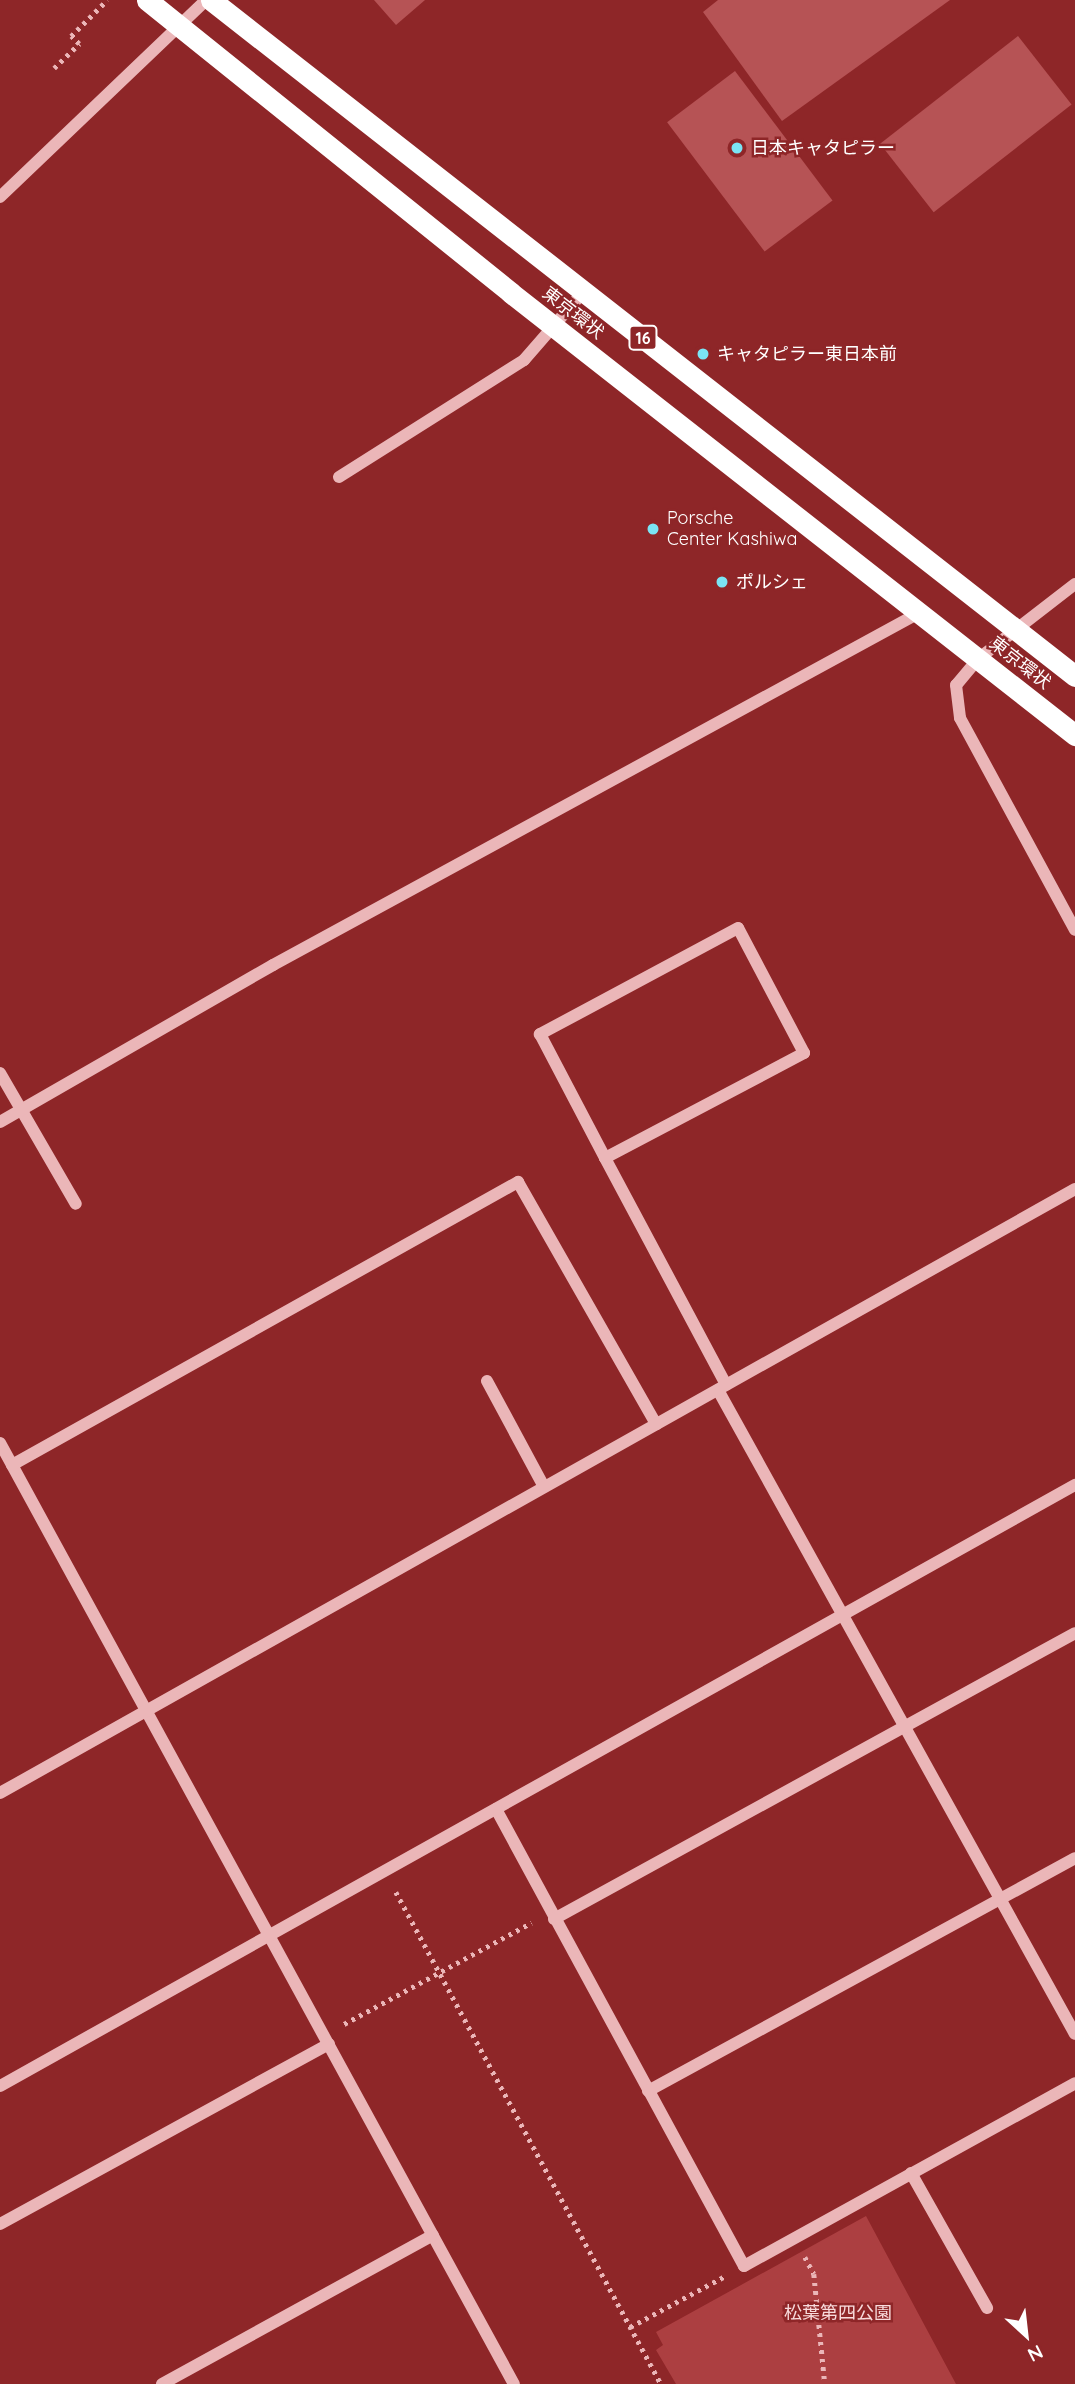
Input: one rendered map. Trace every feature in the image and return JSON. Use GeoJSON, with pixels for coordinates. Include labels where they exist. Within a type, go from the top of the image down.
{"type":"FeatureCollection","features":[{"type":"Feature","properties":{"kind":"highway","name":"東京環状"},"geometry":{"type":"LineString","coordinates":[[147,0],[554,327],[1075,735]]}},
{"type":"Feature","properties":{"kind":"highway","name":"東京環状"},"geometry":{"type":"LineString","coordinates":[[211,0],[1075,676]]}},
{"type":"Feature","properties":{"kind":"street"},"geometry":{"type":"LineString","coordinates":[[0,197],[206,0]]}},
{"type":"Feature","properties":{"kind":"street"},"geometry":{"type":"LineString","coordinates":[[339,477],[524,360],[584,291]]}},
{"type":"Feature","properties":{"kind":"street"},"geometry":{"type":"LineString","coordinates":[[1075,584],[978,659],[956,685],[960,718],[1075,930]]}},
{"type":"Feature","properties":{"kind":"street"},"geometry":{"type":"LineString","coordinates":[[0,1122],[273,965],[919,613]]}},
{"type":"Feature","properties":{"kind":"street"},"geometry":{"type":"LineString","coordinates":[[605,1158],[804,1053],[738,929],[540,1034],[842,1615],[1075,2034]]}},
{"type":"Feature","properties":{"kind":"street"},"geometry":{"type":"LineString","coordinates":[[0,1073],[76,1204]]}},
{"type":"Feature","properties":{"kind":"street"},"geometry":{"type":"LineString","coordinates":[[12,1465],[519,1182],[656,1424]]}},
{"type":"Feature","properties":{"kind":"street"},"geometry":{"type":"LineString","coordinates":[[0,1793],[1075,1189]]}},
{"type":"Feature","properties":{"kind":"street"},"geometry":{"type":"LineString","coordinates":[[487,1381],[544,1488]]}},
{"type":"Feature","properties":{"kind":"street"},"geometry":{"type":"LineString","coordinates":[[0,1443],[514,2384]]}},
{"type":"Feature","properties":{"kind":"street"},"geometry":{"type":"LineString","coordinates":[[0,2086],[1075,1485]]}},
{"type":"Feature","properties":{"kind":"street"},"geometry":{"type":"LineString","coordinates":[[552,1916],[1075,1633]]}},
{"type":"Feature","properties":{"kind":"street"},"geometry":{"type":"LineString","coordinates":[[496,1809],[744,2266],[1075,2083]]}},
{"type":"Feature","properties":{"kind":"street"},"geometry":{"type":"LineString","coordinates":[[648,2091],[1075,1858]]}},
{"type":"Feature","properties":{"kind":"street"},"geometry":{"type":"LineString","coordinates":[[0,2224],[326,2040]]}},
{"type":"Feature","properties":{"kind":"street"},"geometry":{"type":"LineString","coordinates":[[911,2173],[987,2308]]}},
{"type":"Feature","properties":{"kind":"street"},"geometry":{"type":"LineString","coordinates":[[162,2384],[433,2235]]}},
{"type":"Feature","properties":{"kind":"path"},"geometry":{"type":"LineString","coordinates":[[54,68],[79,44],[71,36],[95,15],[107,0]]}},
{"type":"Feature","properties":{"kind":"path"},"geometry":{"type":"LineString","coordinates":[[385,1871],[661,2384]]}},
{"type":"Feature","properties":{"kind":"path"},"geometry":{"type":"LineString","coordinates":[[326,2040],[440,1972],[552,1916]]}},
{"type":"Feature","properties":{"kind":"path"},"geometry":{"type":"LineString","coordinates":[[794,2238],[814,2274],[825,2384]]}},
{"type":"Feature","properties":{"kind":"path"},"geometry":{"type":"LineString","coordinates":[[630,2327],[744,2266]]}},
{"type":"Feature","properties":{"kind":"green space","name":"松葉第四公園"},"geometry":{"type":"Polygon","coordinates":[[[866,2216],[956,2384],[676,2384],[656,2350],[663,2345],[656,2332],[866,2216]]]}},
{"type":"Feature","properties":{"kind":"building"},"geometry":{"type":"Polygon","coordinates":[[[374,0],[425,0],[396,25],[374,0]]]}},
{"type":"Feature","properties":{"kind":"building"},"geometry":{"type":"Polygon","coordinates":[[[718,0],[950,0],[782,121],[703,12],[718,0]]]}},
{"type":"Feature","properties":{"kind":"building"},"geometry":{"type":"Polygon","coordinates":[[[1018,36],[1072,105],[934,212],[880,144],[1018,36]]]}},
{"type":"Feature","properties":{"kind":"building"},"geometry":{"type":"Polygon","coordinates":[[[735,71],[832,200],[765,252],[667,122],[735,71]]]}},
{"type":"Feature","properties":{"kind":"place","name":"日本キャタピラー"},"geometry":{"type":"Point","coordinates":[737,148]}},
{"type":"Feature","properties":{"kind":"place","name":"キャタピラー東日本前"},"geometry":{"type":"Point","coordinates":[703,354]}},
{"type":"Feature","properties":{"kind":"place","name":"Porsche Center Kashiwa"},"geometry":{"type":"Point","coordinates":[653,529]}},
{"type":"Feature","properties":{"kind":"place","name":"ポルシェ"},"geometry":{"type":"Point","coordinates":[722,582]}}]}
